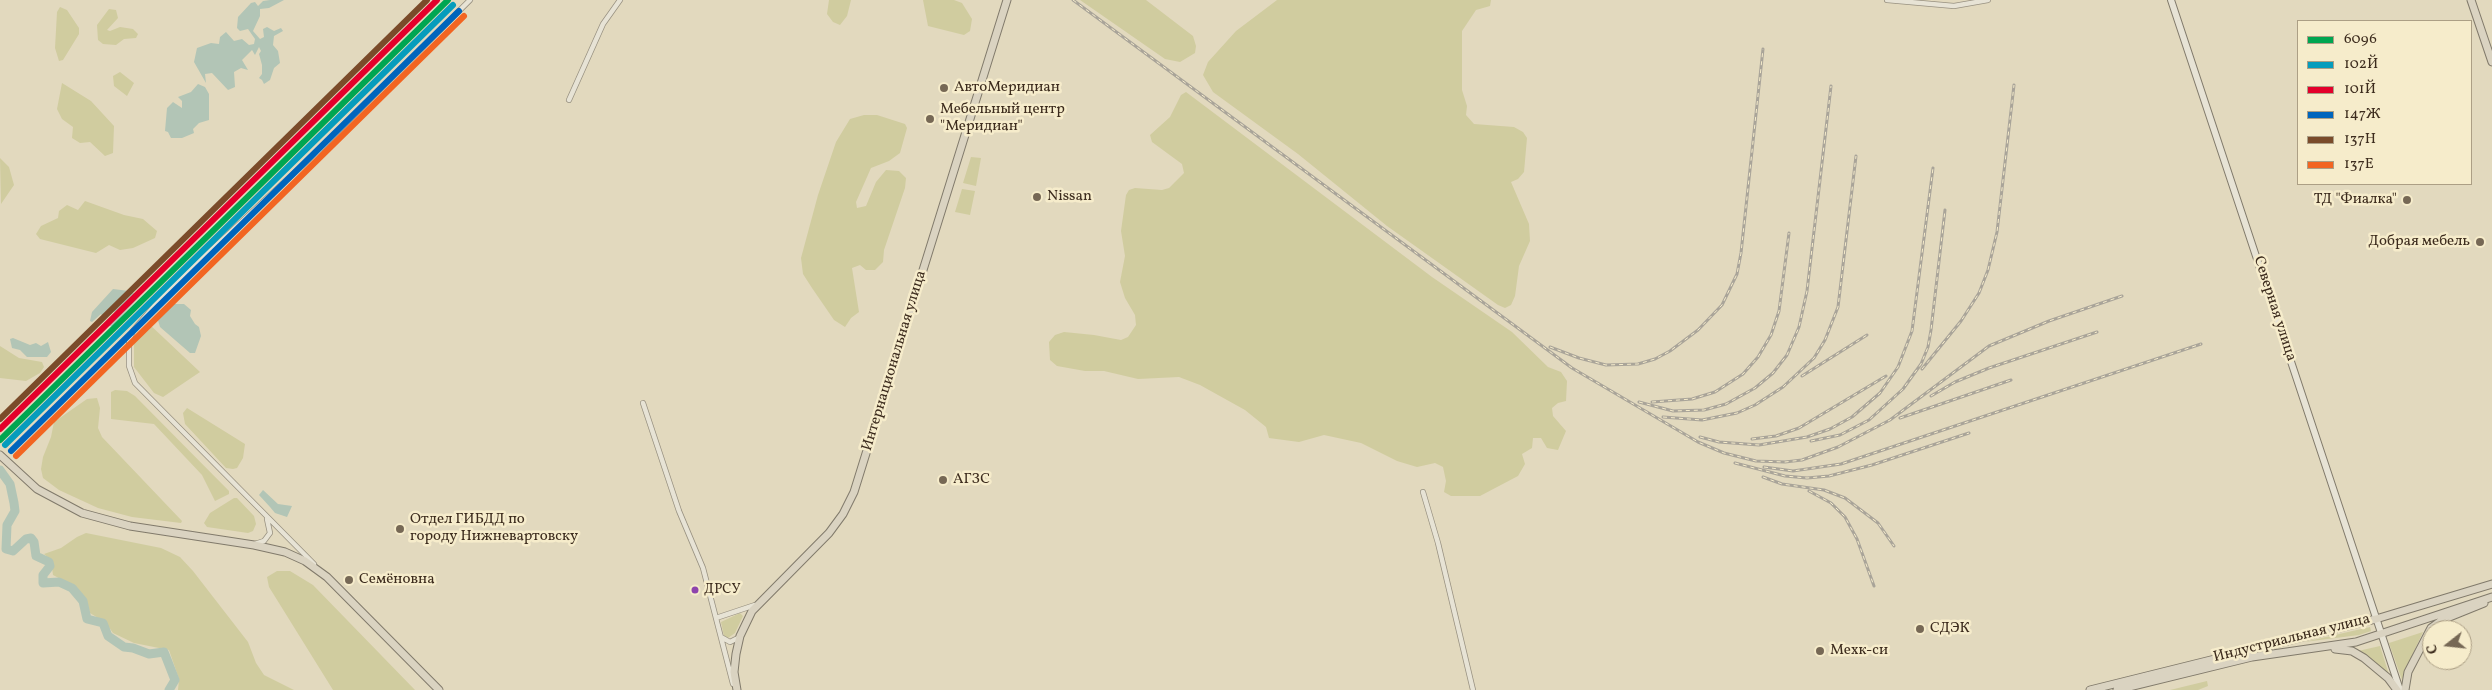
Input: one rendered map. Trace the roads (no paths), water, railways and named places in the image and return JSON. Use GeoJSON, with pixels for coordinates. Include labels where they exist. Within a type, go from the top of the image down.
{"type":"FeatureCollection","features":[{"type":"Feature","properties":{"kind":"main road","name":"Интернациональная улица"},"geometry":{"type":"LineString","coordinates":[[736,690],[734,664],[740,637],[747,620],[757,604],[829,533],[843,514],[854,492],[1007,0]]}},
{"type":"Feature","properties":{"kind":"main road","name":"Северная улица"},"geometry":{"type":"LineString","coordinates":[[2171,0],[2382,635],[2398,690]]}},
{"type":"Feature","properties":{"kind":"main road"},"geometry":{"type":"LineString","coordinates":[[2471,0],[2492,62]]}},
{"type":"Feature","properties":{"kind":"main road"},"geometry":{"type":"LineString","coordinates":[[0,455],[37,489],[82,513],[130,526],[254,544],[295,556],[327,577],[439,690]]}},
{"type":"Feature","properties":{"kind":"main road","name":"Индустриальная улица"},"geometry":{"type":"LineString","coordinates":[[2090,690],[2376,619],[2492,584]]}},
{"type":"Feature","properties":{"kind":"main road","name":"Индустриальная улица"},"geometry":{"type":"LineString","coordinates":[[2117,690],[2252,657],[2322,648],[2382,635],[2492,597]]}},
{"type":"Feature","properties":{"kind":"main road"},"geometry":{"type":"LineString","coordinates":[[2405,690],[2408,672],[2431,628],[2442,620],[2474,609],[2492,597]]}},
{"type":"Feature","properties":{"kind":"main road"},"geometry":{"type":"LineString","coordinates":[[2322,648],[2346,650],[2358,654],[2388,678],[2398,690]]}},
{"type":"Feature","properties":{"kind":"street"},"geometry":{"type":"LineString","coordinates":[[327,577],[135,383],[129,366],[129,340],[139,325],[180,279],[320,149],[470,0]]}},
{"type":"Feature","properties":{"kind":"street"},"geometry":{"type":"LineString","coordinates":[[569,100],[603,24],[620,0]]}},
{"type":"Feature","properties":{"kind":"street"},"geometry":{"type":"LineString","coordinates":[[1887,0],[1954,6],[1988,0]]}},
{"type":"Feature","properties":{"kind":"street"},"geometry":{"type":"LineString","coordinates":[[643,403],[679,510],[703,568],[736,690]]}},
{"type":"Feature","properties":{"kind":"street"},"geometry":{"type":"LineString","coordinates":[[1422,492],[1438,543],[1473,690]]}},
{"type":"Feature","properties":{"kind":"street"},"geometry":{"type":"LineString","coordinates":[[254,544],[264,541],[270,533],[265,515]]}},
{"type":"Feature","properties":{"kind":"street"},"geometry":{"type":"LineString","coordinates":[[716,618],[757,604]]}},
{"type":"Feature","properties":{"kind":"street"},"geometry":{"type":"LineString","coordinates":[[742,610],[746,613],[747,620]]}},
{"type":"Feature","properties":{"kind":"street"},"geometry":{"type":"LineString","coordinates":[[720,636],[730,642],[740,637]]}},
{"type":"Feature","properties":{"kind":"waterway"},"geometry":{"type":"LineString","coordinates":[[0,470],[10,484],[15,511],[7,525],[6,549],[13,551],[26,539],[31,538],[34,542],[36,556],[49,562],[50,566],[43,575],[43,583],[59,582],[72,588],[83,601],[87,619],[103,623],[108,636],[124,647],[149,654],[164,652],[175,680],[169,690]]}},
{"type":"Feature","properties":{"kind":"railway"},"geometry":{"type":"LineString","coordinates":[[1073,0],[1572,368],[1698,442],[1724,453],[1756,461],[1785,462],[1802,460],[1838,447],[1890,420],[1989,346],[2049,321],[2122,296]]}},
{"type":"Feature","properties":{"kind":"railway"},"geometry":{"type":"LineString","coordinates":[[1550,347],[1579,358],[1606,365],[1638,364],[1655,359],[1670,351],[1698,330],[1722,305],[1737,274],[1741,253],[1763,49]]}},
{"type":"Feature","properties":{"kind":"railway"},"geometry":{"type":"LineString","coordinates":[[1922,369],[1961,321],[1979,293],[1988,270],[1997,232],[2014,85]]}},
{"type":"Feature","properties":{"kind":"railway"},"geometry":{"type":"LineString","coordinates":[[1639,402],[1673,411],[1704,410],[1726,404],[1755,388],[1773,373],[1787,355],[1799,327],[1807,291],[1831,86]]}},
{"type":"Feature","properties":{"kind":"railway"},"geometry":{"type":"LineString","coordinates":[[1663,417],[1702,420],[1737,413],[1755,405],[1783,387],[1814,358],[1825,340],[1838,307],[1856,156]]}},
{"type":"Feature","properties":{"kind":"railway"},"geometry":{"type":"LineString","coordinates":[[1700,437],[1719,442],[1759,445],[1807,437],[1830,429],[1852,417],[1880,393],[1898,367],[1912,331],[1933,168]]}},
{"type":"Feature","properties":{"kind":"railway"},"geometry":{"type":"LineString","coordinates":[[1811,441],[1840,435],[1869,420],[1903,389],[1921,364],[1928,347],[1931,330],[1945,210]]}},
{"type":"Feature","properties":{"kind":"railway"},"geometry":{"type":"LineString","coordinates":[[1652,402],[1692,399],[1715,392],[1743,374],[1758,357],[1771,335],[1779,311],[1789,233]]}},
{"type":"Feature","properties":{"kind":"railway"},"geometry":{"type":"LineString","coordinates":[[1931,396],[1955,382],[1989,368],[2097,332]]}},
{"type":"Feature","properties":{"kind":"railway"},"geometry":{"type":"LineString","coordinates":[[1802,376],[1867,335]]}},
{"type":"Feature","properties":{"kind":"railway"},"geometry":{"type":"LineString","coordinates":[[1764,467],[1793,471],[1841,464],[2201,344]]}},
{"type":"Feature","properties":{"kind":"railway"},"geometry":{"type":"LineString","coordinates":[[1752,439],[1776,436],[1799,428],[1886,376]]}},
{"type":"Feature","properties":{"kind":"railway"},"geometry":{"type":"LineString","coordinates":[[1900,418],[2011,380]]}},
{"type":"Feature","properties":{"kind":"railway"},"geometry":{"type":"LineString","coordinates":[[1735,463],[1785,476],[1807,478],[1829,476],[1872,465],[1969,433]]}},
{"type":"Feature","properties":{"kind":"railway"},"geometry":{"type":"LineString","coordinates":[[1763,477],[1782,484],[1824,490],[1845,498],[1878,523],[1894,546]]}},
{"type":"Feature","properties":{"kind":"railway"},"geometry":{"type":"LineString","coordinates":[[1809,491],[1831,503],[1845,517],[1857,539],[1874,586]]}},
{"type":"Feature","properties":{"kind":"place","name":"АвтоМеридиан"},"geometry":{"type":"Point","coordinates":[944,88]}},
{"type":"Feature","properties":{"kind":"place","name":"Мебельный центр \"Меридиан\""},"geometry":{"type":"Point","coordinates":[930,119]}},
{"type":"Feature","properties":{"kind":"place","name":"Nissan"},"geometry":{"type":"Point","coordinates":[1037,197]}},
{"type":"Feature","properties":{"kind":"place","name":"ТД \"Фиалка\""},"geometry":{"type":"Point","coordinates":[2407,200]}},
{"type":"Feature","properties":{"kind":"place","name":"Добрая мебель"},"geometry":{"type":"Point","coordinates":[2480,242]}},
{"type":"Feature","properties":{"kind":"place","name":"АГЗС"},"geometry":{"type":"Point","coordinates":[943,480]}},
{"type":"Feature","properties":{"kind":"place","name":"Отдел ГИБДД по городу Нижневартовску"},"geometry":{"type":"Point","coordinates":[400,529]}},
{"type":"Feature","properties":{"kind":"place","name":"Семёновна"},"geometry":{"type":"Point","coordinates":[349,580]}},
{"type":"Feature","properties":{"kind":"place","name":"ДРСУ"},"geometry":{"type":"Point","coordinates":[695,590]}},
{"type":"Feature","properties":{"kind":"place","name":"СДЭК"},"geometry":{"type":"Point","coordinates":[1920,629]}},
{"type":"Feature","properties":{"kind":"place","name":"Мехк-си"},"geometry":{"type":"Point","coordinates":[1820,651]}}]}
